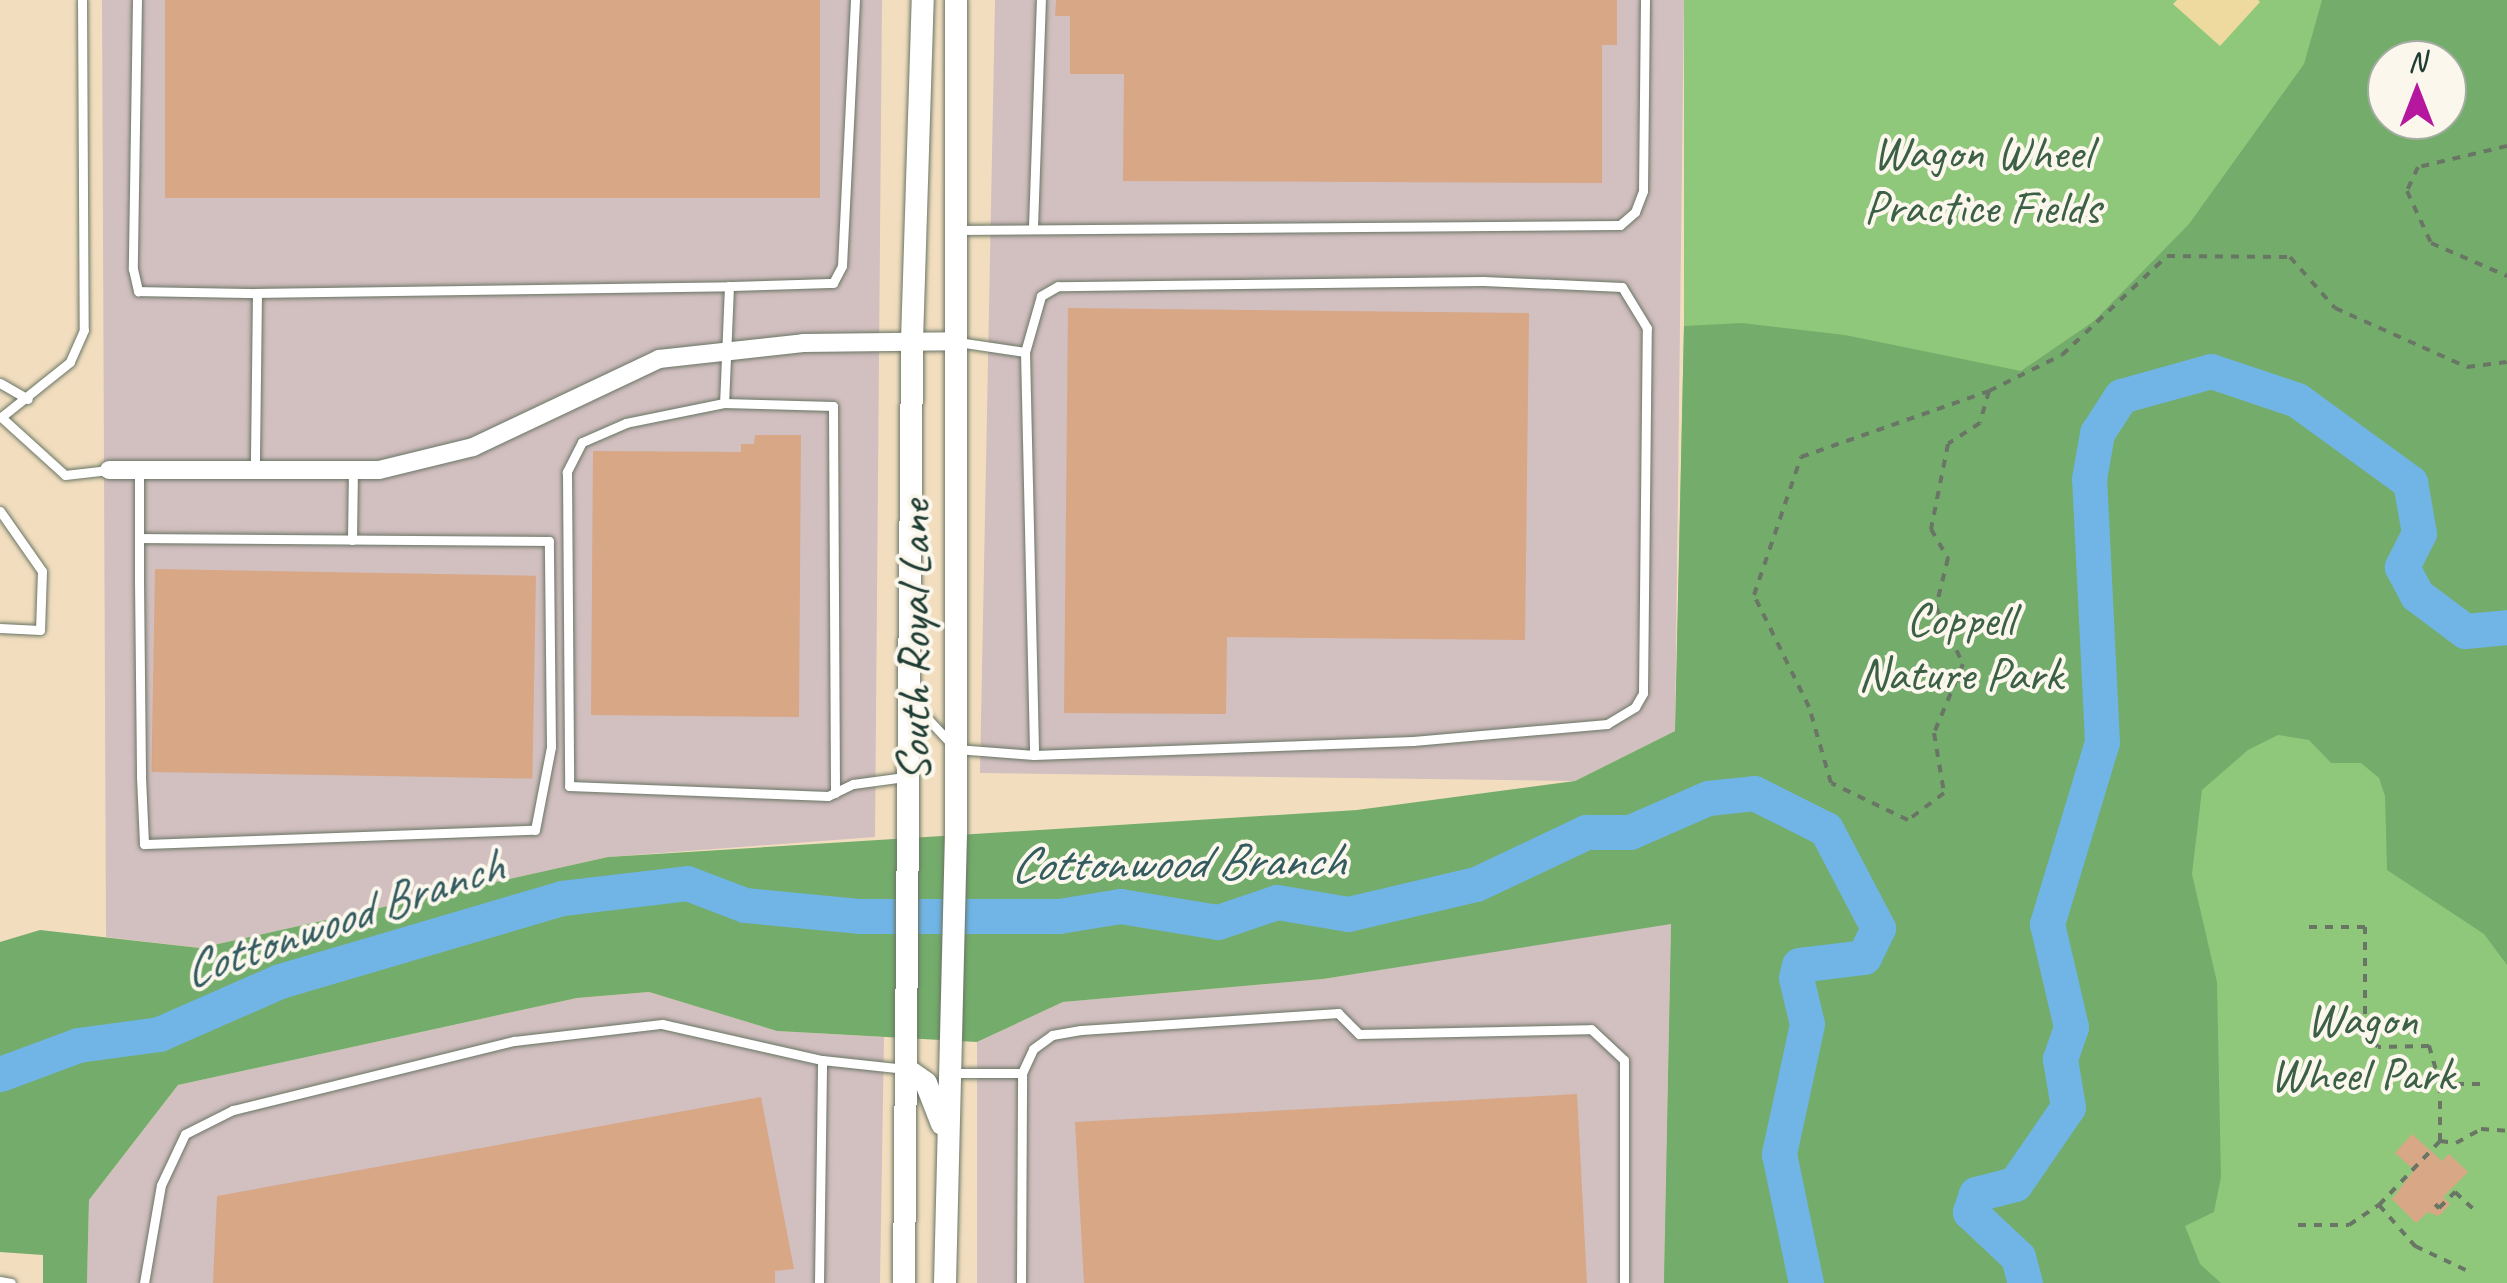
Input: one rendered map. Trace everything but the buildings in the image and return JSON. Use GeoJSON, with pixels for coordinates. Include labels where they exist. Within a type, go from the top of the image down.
{"type":"FeatureCollection","features":[{"type":"Feature","properties":{"kind":"main road","name":"South Royal Lane"},"geometry":{"type":"LineString","coordinates":[[904,1283],[912,341],[923,0]]}},
{"type":"Feature","properties":{"kind":"main road","name":"South Royal Lane"},"geometry":{"type":"LineString","coordinates":[[945,1283],[956,831],[956,0]]}},
{"type":"Feature","properties":{"kind":"main road"},"geometry":{"type":"LineString","coordinates":[[906,1069],[939,1104],[947,1152]]}},
{"type":"Feature","properties":{"kind":"street"},"geometry":{"type":"LineString","coordinates":[[109,470],[353,471],[473,447],[660,359],[729,349],[956,341]]}},
{"type":"Feature","properties":{"kind":"lane"},"geometry":{"type":"LineString","coordinates":[[82,0],[84,330],[70,362],[0,418],[65,475],[109,470]]}},
{"type":"Feature","properties":{"kind":"lane"},"geometry":{"type":"LineString","coordinates":[[137,0],[132,270],[138,291],[257,293],[834,284],[842,266],[854,0]]}},
{"type":"Feature","properties":{"kind":"lane"},"geometry":{"type":"LineString","coordinates":[[1033,227],[1041,0]]}},
{"type":"Feature","properties":{"kind":"lane"},"geometry":{"type":"LineString","coordinates":[[955,230],[1620,225],[1636,212],[1643,191],[1646,0]]}},
{"type":"Feature","properties":{"kind":"lane"},"geometry":{"type":"LineString","coordinates":[[909,696],[934,732],[956,750],[1034,755],[1413,741],[1607,724],[1635,707],[1648,654],[1649,383],[1647,328],[1636,302],[1604,281],[1058,286],[1041,296],[1025,352],[1034,755]]}},
{"type":"Feature","properties":{"kind":"lane"},"geometry":{"type":"LineString","coordinates":[[724,403],[729,286]]}},
{"type":"Feature","properties":{"kind":"lane"},"geometry":{"type":"LineString","coordinates":[[255,472],[257,293]]}},
{"type":"Feature","properties":{"kind":"lane"},"geometry":{"type":"LineString","coordinates":[[956,341],[1025,352]]}},
{"type":"Feature","properties":{"kind":"lane"},"geometry":{"type":"LineString","coordinates":[[0,383],[28,399]]}},
{"type":"Feature","properties":{"kind":"lane"},"geometry":{"type":"LineString","coordinates":[[835,793],[833,406],[724,403],[626,423],[582,442],[567,472],[569,786],[835,793],[909,776]]}},
{"type":"Feature","properties":{"kind":"lane"},"geometry":{"type":"LineString","coordinates":[[139,470],[139,538],[144,844],[535,830],[551,746],[549,541],[139,538]]}},
{"type":"Feature","properties":{"kind":"lane"},"geometry":{"type":"LineString","coordinates":[[352,540],[353,471]]}},
{"type":"Feature","properties":{"kind":"lane"},"geometry":{"type":"LineString","coordinates":[[0,511],[42,570],[40,630],[0,628]]}},
{"type":"Feature","properties":{"kind":"lane"},"geometry":{"type":"LineString","coordinates":[[1020,1283],[1022,1072],[1033,1049],[1052,1035],[1081,1030],[1338,1013],[1359,1034],[1592,1029],[1624,1060],[1624,1283]]}},
{"type":"Feature","properties":{"kind":"lane"},"geometry":{"type":"LineString","coordinates":[[144,1283],[161,1185],[185,1134],[233,1110],[514,1041],[662,1024],[822,1060],[906,1069]]}},
{"type":"Feature","properties":{"kind":"lane"},"geometry":{"type":"LineString","coordinates":[[819,1283],[822,1060]]}},
{"type":"Feature","properties":{"kind":"lane"},"geometry":{"type":"LineString","coordinates":[[949,1072],[1022,1072]]}},
{"type":"Feature","properties":{"kind":"lane"},"geometry":{"type":"LineString","coordinates":[[0,1281],[11,1283]]}},
{"type":"Feature","properties":{"kind":"path"},"geometry":{"type":"LineString","coordinates":[[2507,146],[2418,167],[2407,191],[2431,243],[2507,276]]}},
{"type":"Feature","properties":{"kind":"path"},"geometry":{"type":"LineString","coordinates":[[1989,392],[1980,423],[1948,444],[1931,528],[1948,558],[1936,607],[1963,664],[1934,733],[1944,793],[1908,820],[1831,783],[1809,707],[1754,595],[1801,456],[1989,392],[2062,355],[2167,256],[2290,257],[2335,308],[2467,367],[2507,362]]}},
{"type":"Feature","properties":{"kind":"path"},"geometry":{"type":"LineString","coordinates":[[2298,1225],[2349,1224],[2380,1205],[2440,1142],[2440,1084],[2429,1046],[2378,1047],[2364,1030],[2366,927],[2302,927]]}},
{"type":"Feature","properties":{"kind":"path"},"geometry":{"type":"LineString","coordinates":[[2440,1084],[2482,1084]]}},
{"type":"Feature","properties":{"kind":"path"},"geometry":{"type":"LineString","coordinates":[[2440,1142],[2456,1143],[2481,1129],[2507,1131]]}},
{"type":"Feature","properties":{"kind":"path"},"geometry":{"type":"LineString","coordinates":[[2435,1204],[2439,1208],[2456,1192],[2472,1209]]}},
{"type":"Feature","properties":{"kind":"path"},"geometry":{"type":"LineString","coordinates":[[2380,1205],[2415,1246],[2468,1272]]}},
{"type":"Feature","properties":{"kind":"shaded area"},"geometry":{"type":"Polygon","coordinates":[[[102,0],[882,0],[875,837],[608,857],[200,948],[106,937],[102,0]]]}},
{"type":"Feature","properties":{"kind":"shaded area"},"geometry":{"type":"Polygon","coordinates":[[[995,0],[1684,0],[1675,731],[1575,781],[980,773],[995,0]]]}},
{"type":"Feature","properties":{"kind":"shaded area"},"geometry":{"type":"Polygon","coordinates":[[[1671,923],[1664,1283],[977,1283],[977,1042],[1063,1002],[1323,979],[1671,923]]]}},
{"type":"Feature","properties":{"kind":"shaded area"},"geometry":{"type":"Polygon","coordinates":[[[649,992],[777,1031],[884,1037],[880,1283],[87,1283],[89,1200],[178,1085],[577,998],[649,992]]]}},
{"type":"Feature","properties":{"kind":"green space","name":"Coppell Nature Park"},"geometry":{"type":"Polygon","coordinates":[[[1684,0],[2507,0],[2507,1283],[1664,1283],[1684,326],[1684,0]]]}},
{"type":"Feature","properties":{"kind":"green space","name":"Coppell Nature Park"},"geometry":{"type":"Polygon","coordinates":[[[2322,0],[2507,0],[2507,965],[2484,934],[2387,870],[2385,796],[2379,778],[2361,763],[2331,763],[2309,740],[2278,735],[2248,750],[2202,790],[2192,874],[2217,982],[2221,1177],[2214,1212],[2185,1226],[2200,1264],[2221,1283],[1664,1283],[1671,924],[1323,979],[1063,1002],[977,1042],[777,1031],[649,992],[577,998],[178,1085],[89,1200],[87,1283],[43,1283],[43,1255],[0,1252],[0,942],[40,930],[200,948],[608,857],[1357,810],[1575,781],[1675,731],[1684,326],[1742,323],[1845,335],[2021,371],[2094,321],[2189,224],[2304,64],[2322,0]]]}},
{"type":"Feature","properties":{"kind":"sand"},"geometry":{"type":"Polygon","coordinates":[[[2177,0],[2260,2],[2220,46],[2173,4],[2177,0]]]}},
{"type":"Feature","properties":{"kind":"waterway","name":"Cottonwood Branch"},"geometry":{"type":"LineString","coordinates":[[2025,1283],[2018,1257],[1970,1212],[1976,1194],[2015,1184],[2068,1107],[2060,1059],[2071,1027],[2047,924],[2102,742],[2089,479],[2097,433],[2121,396],[2211,371],[2297,400],[2410,482],[2419,533],[2402,567],[2417,595],[2465,631],[2507,627]]}},
{"type":"Feature","properties":{"kind":"waterway","name":"Cottonwood Branch"},"geometry":{"type":"LineString","coordinates":[[0,1074],[78,1045],[159,1034],[280,981],[562,898],[687,883],[745,905],[860,916],[1059,916],[1120,906],[1218,922],[1277,902],[1348,914],[1476,884],[1586,832],[1630,832],[1708,798],[1754,793],[1826,829],[1878,928],[1864,957],[1799,965],[1796,978],[1807,1024],[1779,1154],[1806,1283]]}},
{"type":"Feature","properties":{"kind":"park label","name":"Wagon Wheel Practice Fields"},"geometry":{"type":"Point","coordinates":[1982,180]}},
{"type":"Feature","properties":{"kind":"park label","name":"Wagon Wheel Park"},"geometry":{"type":"Point","coordinates":[2362,1046]}}]}
